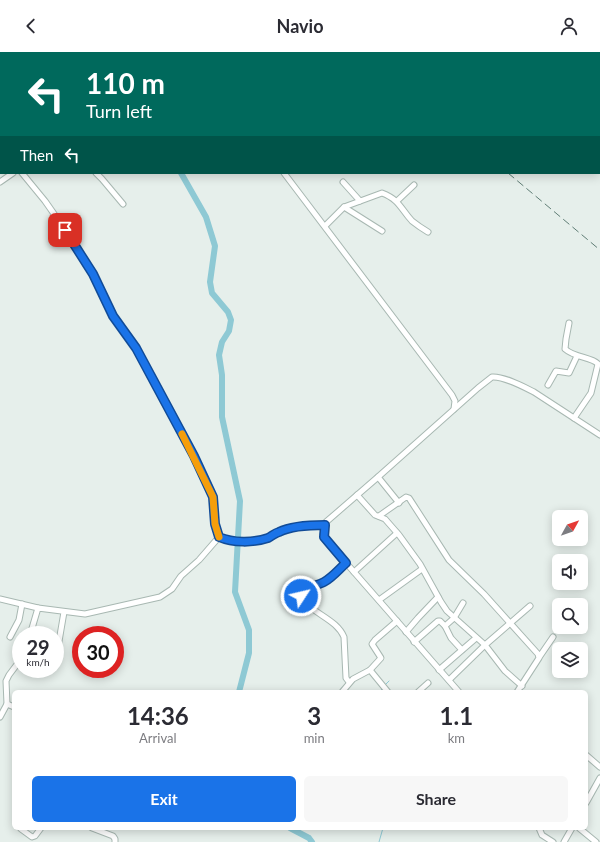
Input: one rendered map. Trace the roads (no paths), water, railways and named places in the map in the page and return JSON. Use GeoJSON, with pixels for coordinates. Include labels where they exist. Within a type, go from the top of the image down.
{"type":"FeatureCollection","features":[{"type":"Feature","properties":{"kind":"street"},"geometry":{"type":"LineString","coordinates":[[0,182],[12,174]]}},
{"type":"Feature","properties":{"kind":"street"},"geometry":{"type":"LineString","coordinates":[[23,174],[45,201],[73,241],[93,274],[113,316],[136,348],[174,417],[213,497],[215,524],[219,537]]}},
{"type":"Feature","properties":{"kind":"street"},"geometry":{"type":"LineString","coordinates":[[97,174],[123,204]]}},
{"type":"Feature","properties":{"kind":"street"},"geometry":{"type":"LineString","coordinates":[[285,174],[452,395],[455,401],[454,409]]}},
{"type":"Feature","properties":{"kind":"street"},"geometry":{"type":"LineString","coordinates":[[343,182],[360,201]]}},
{"type":"Feature","properties":{"kind":"street"},"geometry":{"type":"LineString","coordinates":[[396,201],[414,185]]}},
{"type":"Feature","properties":{"kind":"street"},"geometry":{"type":"LineString","coordinates":[[325,226],[344,208],[382,193],[392,197],[413,222],[428,232]]}},
{"type":"Feature","properties":{"kind":"street"},"geometry":{"type":"LineString","coordinates":[[344,208],[382,231]]}},
{"type":"Feature","properties":{"kind":"street"},"geometry":{"type":"LineString","coordinates":[[569,323],[565,347],[567,350],[577,356],[594,361],[598,364],[591,393],[574,418]]}},
{"type":"Feature","properties":{"kind":"street"},"geometry":{"type":"LineString","coordinates":[[548,385],[556,371],[569,373],[577,356]]}},
{"type":"Feature","properties":{"kind":"street"},"geometry":{"type":"LineString","coordinates":[[457,690],[324,537],[326,522],[489,378],[494,376],[529,389],[600,435]]}},
{"type":"Feature","properties":{"kind":"street"},"geometry":{"type":"LineString","coordinates":[[378,477],[399,503]]}},
{"type":"Feature","properties":{"kind":"street"},"geometry":{"type":"LineString","coordinates":[[357,494],[371,511],[385,519],[412,552],[447,611],[485,646],[505,671],[522,686]]}},
{"type":"Feature","properties":{"kind":"street"},"geometry":{"type":"LineString","coordinates":[[379,516],[406,497],[409,498],[449,560],[484,594],[540,656]]}},
{"type":"Feature","properties":{"kind":"street"},"geometry":{"type":"LineString","coordinates":[[219,537],[230,540],[248,541],[263,539],[289,529],[314,525],[325,525]]}},
{"type":"Feature","properties":{"kind":"street"},"geometry":{"type":"LineString","coordinates":[[354,572],[397,533]]}},
{"type":"Feature","properties":{"kind":"street"},"geometry":{"type":"LineString","coordinates":[[0,599],[38,608],[85,614],[160,597],[172,589],[181,576],[199,560],[219,537]]}},
{"type":"Feature","properties":{"kind":"street"},"geometry":{"type":"LineString","coordinates":[[346,563],[323,582],[306,589],[302,592],[301,596],[306,604],[335,625],[344,637],[346,678],[349,682]]}},
{"type":"Feature","properties":{"kind":"street"},"geometry":{"type":"LineString","coordinates":[[379,600],[422,569]]}},
{"type":"Feature","properties":{"kind":"street"},"geometry":{"type":"LineString","coordinates":[[406,632],[438,597]]}},
{"type":"Feature","properties":{"kind":"street"},"geometry":{"type":"LineString","coordinates":[[445,626],[454,618],[463,603]]}},
{"type":"Feature","properties":{"kind":"street"},"geometry":{"type":"LineString","coordinates":[[10,637],[19,620],[22,604]]}},
{"type":"Feature","properties":{"kind":"street"},"geometry":{"type":"LineString","coordinates":[[448,680],[530,606]]}},
{"type":"Feature","properties":{"kind":"street"},"geometry":{"type":"LineString","coordinates":[[33,626],[38,608]]}},
{"type":"Feature","properties":{"kind":"street"},"geometry":{"type":"LineString","coordinates":[[62,626],[64,612]]}},
{"type":"Feature","properties":{"kind":"street"},"geometry":{"type":"LineString","coordinates":[[414,642],[438,620],[445,626],[451,638],[462,650]]}},
{"type":"Feature","properties":{"kind":"street"},"geometry":{"type":"LineString","coordinates":[[343,690],[349,682],[370,670],[381,658],[373,647],[372,642],[396,621]]}},
{"type":"Feature","properties":{"kind":"street"},"geometry":{"type":"LineString","coordinates":[[519,690],[554,637]]}},
{"type":"Feature","properties":{"kind":"street"},"geometry":{"type":"LineString","coordinates":[[439,670],[476,638]]}},
{"type":"Feature","properties":{"kind":"street"},"geometry":{"type":"LineString","coordinates":[[370,670],[385,689]]}},
{"type":"Feature","properties":{"kind":"street"},"geometry":{"type":"LineString","coordinates":[[0,717],[7,704],[6,681],[12,671]]}},
{"type":"Feature","properties":{"kind":"street"},"geometry":{"type":"LineString","coordinates":[[420,690],[428,683]]}},
{"type":"Feature","properties":{"kind":"street"},"geometry":{"type":"LineString","coordinates":[[7,704],[12,706]]}},
{"type":"Feature","properties":{"kind":"street"},"geometry":{"type":"LineString","coordinates":[[588,758],[600,767]]}},
{"type":"Feature","properties":{"kind":"street"},"geometry":{"type":"LineString","coordinates":[[588,799],[600,778]]}},
{"type":"Feature","properties":{"kind":"street"},"geometry":{"type":"LineString","coordinates":[[22,830],[32,837],[35,836],[40,830]]}},
{"type":"Feature","properties":{"kind":"street"},"geometry":{"type":"LineString","coordinates":[[97,830],[113,836],[116,839],[115,842]]}},
{"type":"Feature","properties":{"kind":"street"},"geometry":{"type":"LineString","coordinates":[[540,830],[542,835],[553,842]]}},
{"type":"Feature","properties":{"kind":"street"},"geometry":{"type":"LineString","coordinates":[[564,842],[571,830]]}},
{"type":"Feature","properties":{"kind":"street"},"geometry":{"type":"LineString","coordinates":[[581,830],[596,842]]}},
{"type":"Feature","properties":{"kind":"waterway"},"geometry":{"type":"LineString","coordinates":[[182,174],[206,217],[215,246],[210,282],[212,293],[228,312],[231,320],[229,331],[222,342],[219,355],[222,375],[222,417],[240,501],[235,592],[249,630],[249,653],[240,690]]}},
{"type":"Feature","properties":{"kind":"waterway"},"geometry":{"type":"LineString","coordinates":[[385,685],[389,681]]}},
{"type":"Feature","properties":{"kind":"waterway"},"geometry":{"type":"LineString","coordinates":[[294,830],[309,838],[312,842]]}},
{"type":"Feature","properties":{"kind":"waterway"},"geometry":{"type":"LineString","coordinates":[[379,842],[382,830]]}},
{"type":"Feature","properties":{"kind":"railway"},"geometry":{"type":"LineString","coordinates":[[509,174],[600,250]]}}]}
